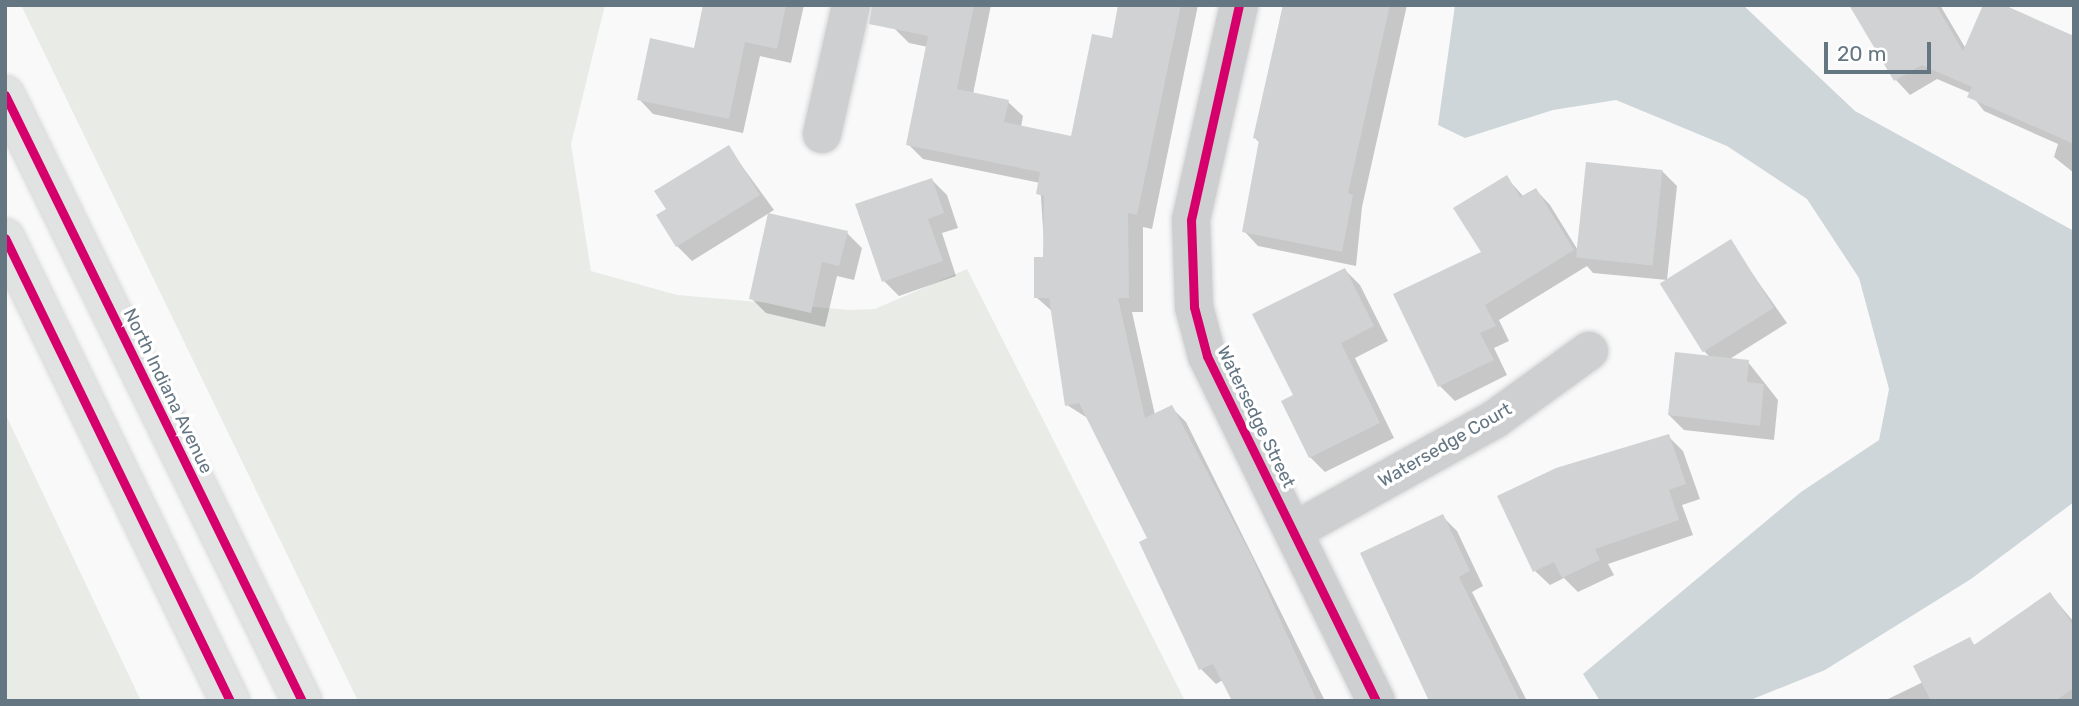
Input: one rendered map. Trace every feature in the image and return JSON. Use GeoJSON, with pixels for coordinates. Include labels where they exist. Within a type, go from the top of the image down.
{"type":"FeatureCollection","features":[{"type":"Feature","properties":{"kind":"main road","name":"North Indiana Avenue"},"geometry":{"type":"LineString","coordinates":[[5,95],[302,701]]}},
{"type":"Feature","properties":{"kind":"main road"},"geometry":{"type":"LineString","coordinates":[[5,238],[230,701]]}},
{"type":"Feature","properties":{"kind":"street"},"geometry":{"type":"LineString","coordinates":[[822,134],[851,5]]}},
{"type":"Feature","properties":{"kind":"street","name":"Watersedge Street"},"geometry":{"type":"LineString","coordinates":[[1239,5],[1191,220],[1190,277],[1207,356],[1376,701]]}},
{"type":"Feature","properties":{"kind":"street","name":"Watersedge Court"},"geometry":{"type":"LineString","coordinates":[[1294,531],[1495,419],[1589,351]]}},
{"type":"Feature","properties":{"kind":"shaded area"},"geometry":{"type":"Polygon","coordinates":[[[21,5],[605,5],[571,144],[591,271],[677,295],[849,310],[875,309],[967,269],[1185,701],[358,701],[21,5]]]}},
{"type":"Feature","properties":{"kind":"shaded area"},"geometry":{"type":"Polygon","coordinates":[[[1455,5],[1743,5],[1855,111],[2074,231],[2074,502],[1971,579],[1825,670],[1748,701],[1600,701],[1583,674],[1801,492],[1879,440],[1889,389],[1859,278],[1807,199],[1727,146],[1616,100],[1553,110],[1465,138],[1438,125],[1455,5]]]}},
{"type":"Feature","properties":{"kind":"shaded area"},"geometry":{"type":"Polygon","coordinates":[[[5,413],[141,701],[5,701],[5,413]]]}},
{"type":"Feature","properties":{"kind":"building"},"geometry":{"type":"Polygon","coordinates":[[[703,5],[786,5],[777,49],[745,42],[729,119],[637,100],[650,38],[694,48],[703,5]]]}},
{"type":"Feature","properties":{"kind":"building"},"geometry":{"type":"Polygon","coordinates":[[[872,5],[974,5],[957,89],[1009,100],[1004,122],[1071,136],[1092,34],[1112,38],[1118,5],[1181,5],[1137,215],[1128,213],[1129,298],[1118,298],[1145,418],[1172,405],[1252,557],[1317,701],[1232,701],[1213,664],[1199,670],[1139,542],[1147,538],[1079,403],[1065,406],[1049,298],[1034,298],[1034,257],[1043,257],[1044,196],[1036,194],[1040,172],[906,145],[928,36],[869,24],[872,5]]]}},
{"type":"Feature","properties":{"kind":"building"},"geometry":{"type":"Polygon","coordinates":[[[1283,5],[1390,5],[1348,193],[1353,195],[1342,252],[1242,232],[1259,140],[1253,138],[1283,5]]]}},
{"type":"Feature","properties":{"kind":"building"},"geometry":{"type":"Polygon","coordinates":[[[1849,5],[1936,5],[1963,51],[1983,5],[2004,5],[2074,36],[2074,144],[1967,97],[1972,87],[1922,65],[1894,81],[1849,5]]]}},
{"type":"Feature","properties":{"kind":"building"},"geometry":{"type":"Polygon","coordinates":[[[729,145],[760,195],[676,247],[656,215],[666,209],[654,191],[729,145]]]}},
{"type":"Feature","properties":{"kind":"building"},"geometry":{"type":"Polygon","coordinates":[[[1586,162],[1663,170],[1653,266],[1576,257],[1586,162]]]}},
{"type":"Feature","properties":{"kind":"building"},"geometry":{"type":"Polygon","coordinates":[[[1507,175],[1520,197],[1536,188],[1574,250],[1485,305],[1496,326],[1480,333],[1494,360],[1438,387],[1393,294],[1481,252],[1453,208],[1507,175]]]}},
{"type":"Feature","properties":{"kind":"building"},"geometry":{"type":"Polygon","coordinates":[[[932,178],[944,213],[928,219],[943,261],[882,282],[855,204],[932,178]]]}},
{"type":"Feature","properties":{"kind":"building"},"geometry":{"type":"Polygon","coordinates":[[[768,213],[848,231],[839,266],[822,262],[811,313],[749,299],[768,213]]]}},
{"type":"Feature","properties":{"kind":"building"},"geometry":{"type":"Polygon","coordinates":[[[1731,239],[1774,308],[1703,352],[1660,284],[1731,239]]]}},
{"type":"Feature","properties":{"kind":"building"},"geometry":{"type":"Polygon","coordinates":[[[1345,268],[1374,326],[1341,343],[1380,423],[1309,458],[1281,401],[1293,395],[1252,314],[1345,268]]]}},
{"type":"Feature","properties":{"kind":"building"},"geometry":{"type":"Polygon","coordinates":[[[1675,352],[1749,360],[1747,382],[1764,384],[1760,426],[1668,415],[1675,352]]]}},
{"type":"Feature","properties":{"kind":"building"},"geometry":{"type":"Polygon","coordinates":[[[1669,434],[1686,484],[1669,490],[1679,520],[1595,549],[1600,560],[1562,578],[1554,562],[1533,572],[1497,496],[1556,468],[1669,434]]]}},
{"type":"Feature","properties":{"kind":"building"},"geometry":{"type":"Polygon","coordinates":[[[1443,514],[1470,571],[1459,577],[1520,701],[1429,701],[1360,553],[1443,514]]]}},
{"type":"Feature","properties":{"kind":"building"},"geometry":{"type":"Polygon","coordinates":[[[2050,592],[2074,626],[2074,688],[2055,701],[1931,701],[1913,666],[1970,637],[1974,645],[2050,592]]]}},
{"type":"Feature","properties":{"kind":"cycle path"},"geometry":{"type":"LineString","coordinates":[[1239,5],[1191,220],[1194,307],[1207,356],[1376,701]]}},
{"type":"Feature","properties":{"kind":"cycle path"},"geometry":{"type":"LineString","coordinates":[[5,95],[302,701]]}},
{"type":"Feature","properties":{"kind":"cycle path"},"geometry":{"type":"LineString","coordinates":[[5,238],[230,701]]}}]}
